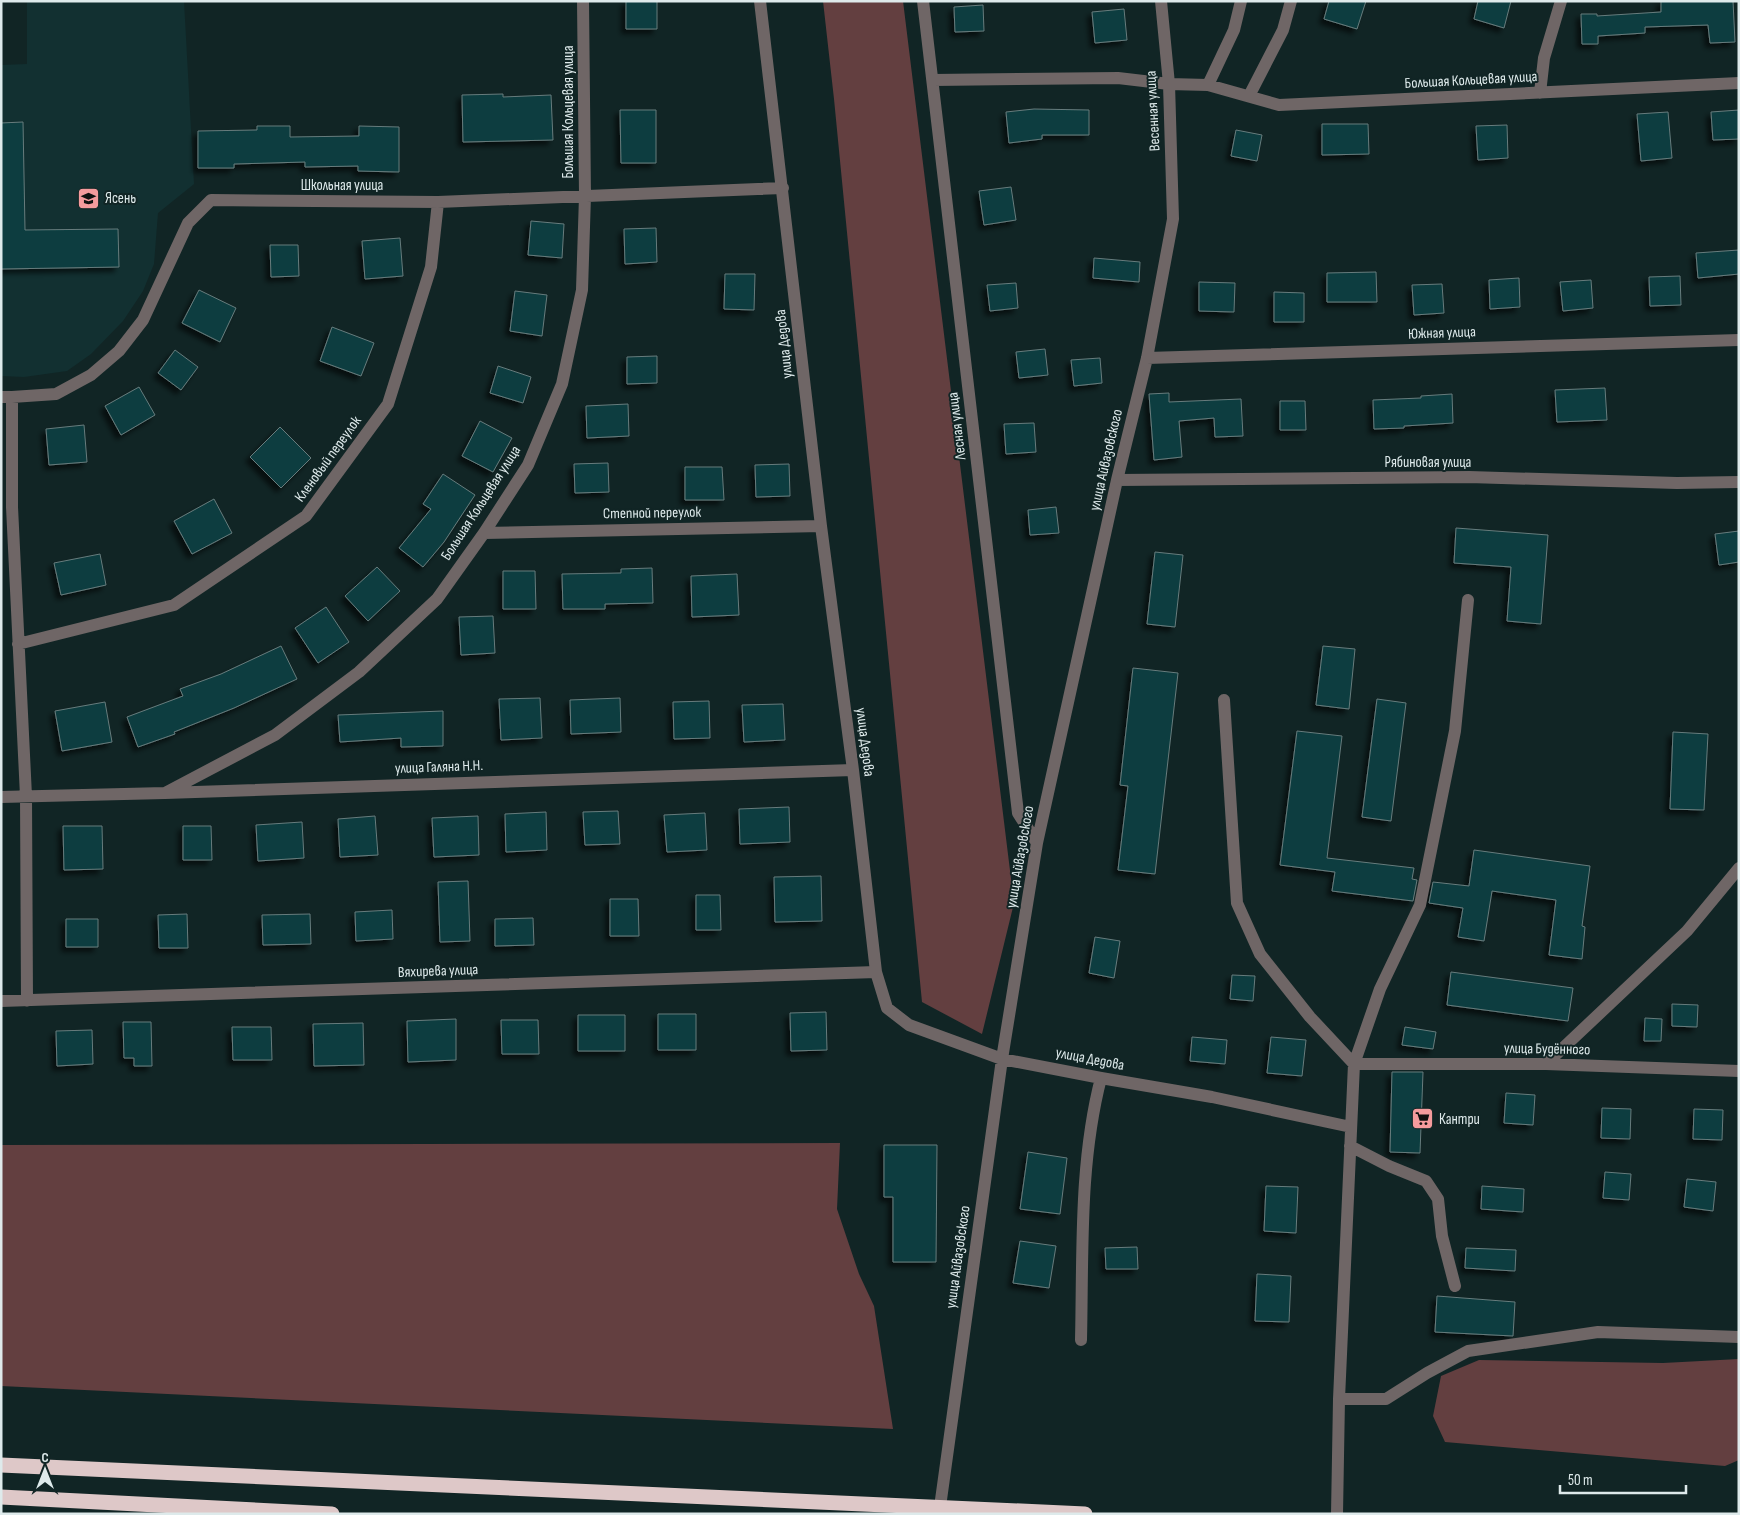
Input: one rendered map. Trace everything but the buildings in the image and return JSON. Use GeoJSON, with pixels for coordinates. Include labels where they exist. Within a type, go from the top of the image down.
{"type":"FeatureCollection","features":[{"type":"Feature","properties":{"kind":"highway"},"geometry":{"type":"LineString","coordinates":[[1,1465],[1085,1514]]}},
{"type":"Feature","properties":{"kind":"highway"},"geometry":{"type":"LineString","coordinates":[[1,1497],[332,1514]]}},
{"type":"Feature","properties":{"kind":"street","name":"Большая Кольцевая улица"},"geometry":{"type":"LineString","coordinates":[[165,793],[275,735],[359,672],[437,599],[484,533],[528,465],[562,384],[582,290],[585,196],[583,1]]}},
{"type":"Feature","properties":{"kind":"street","name":"улица Дедова"},"geometry":{"type":"LineString","coordinates":[[760,1],[821,526],[853,770],[876,972],[887,1008],[909,1025],[1002,1059],[1212,1097],[1351,1127]]}},
{"type":"Feature","properties":{"kind":"street","name":"Лесная улица"},"geometry":{"type":"LineString","coordinates":[[923,1],[1018,813],[1037,843]]}},
{"type":"Feature","properties":{"kind":"street","name":"Весенная улица"},"geometry":{"type":"LineString","coordinates":[[1161,1],[1169,84],[1173,219]]}},
{"type":"Feature","properties":{"kind":"street"},"geometry":{"type":"LineString","coordinates":[[1208,86],[1234,30],[1241,1]]}},
{"type":"Feature","properties":{"kind":"street"},"geometry":{"type":"LineString","coordinates":[[1249,96],[1283,30],[1291,1]]}},
{"type":"Feature","properties":{"kind":"street"},"geometry":{"type":"LineString","coordinates":[[1540,93],[1544,58],[1560,1]]}},
{"type":"Feature","properties":{"kind":"street","name":"Большая Кольцевая улица"},"geometry":{"type":"LineString","coordinates":[[933,80],[1118,78],[1208,86],[1279,105],[1739,84]]}},
{"type":"Feature","properties":{"kind":"street","name":"Школьная улица"},"geometry":{"type":"LineString","coordinates":[[6,397],[56,394],[91,375],[119,351],[143,320],[188,223],[211,200],[438,202],[783,188]]}},
{"type":"Feature","properties":{"kind":"street","name":"Кленовый переулок"},"geometry":{"type":"LineString","coordinates":[[18,644],[174,605],[306,516],[388,404],[431,268],[438,202]]}},
{"type":"Feature","properties":{"kind":"street","name":"улица Айвазовского"},"geometry":{"type":"LineString","coordinates":[[940,1507],[1002,1059],[1037,843],[1117,480],[1147,358],[1173,219]]}},
{"type":"Feature","properties":{"kind":"street","name":"Южная улица"},"geometry":{"type":"LineString","coordinates":[[1147,358],[1739,340]]}},
{"type":"Feature","properties":{"kind":"street"},"geometry":{"type":"LineString","coordinates":[[6,397],[7,507],[18,644],[26,796],[27,1001]]}},
{"type":"Feature","properties":{"kind":"street","name":"Рябиновая улица"},"geometry":{"type":"LineString","coordinates":[[1117,480],[1469,477],[1677,483],[1739,482]]}},
{"type":"Feature","properties":{"kind":"street","name":"Степной переулок"},"geometry":{"type":"LineString","coordinates":[[484,533],[821,526]]}},
{"type":"Feature","properties":{"kind":"street"},"geometry":{"type":"LineString","coordinates":[[1338,1514],[1339,1399],[1354,1064],[1380,989],[1420,905],[1455,731],[1468,600]]}},
{"type":"Feature","properties":{"kind":"street"},"geometry":{"type":"LineString","coordinates":[[1224,700],[1237,903],[1260,954],[1310,1017],[1354,1064]]}},
{"type":"Feature","properties":{"kind":"street","name":"улица Галяна Н.Н."},"geometry":{"type":"LineString","coordinates":[[26,796],[853,770]]}},
{"type":"Feature","properties":{"kind":"street"},"geometry":{"type":"LineString","coordinates":[[1,797],[26,796]]}},
{"type":"Feature","properties":{"kind":"street"},"geometry":{"type":"LineString","coordinates":[[1546,1064],[1687,931],[1739,868]]}},
{"type":"Feature","properties":{"kind":"street","name":"Вяхирева улица"},"geometry":{"type":"LineString","coordinates":[[1,1001],[876,972]]}},
{"type":"Feature","properties":{"kind":"street","name":"улица Будённого"},"geometry":{"type":"LineString","coordinates":[[1354,1064],[1546,1064],[1739,1071]]}},
{"type":"Feature","properties":{"kind":"street"},"geometry":{"type":"LineString","coordinates":[[1080,1340],[1085,1170],[1096,1096],[1101,1078]]}},
{"type":"Feature","properties":{"kind":"street"},"geometry":{"type":"LineString","coordinates":[[1350,1146],[1389,1166],[1426,1181],[1438,1199],[1442,1236],[1455,1286]]}},
{"type":"Feature","properties":{"kind":"street"},"geometry":{"type":"LineString","coordinates":[[1339,1399],[1386,1399],[1426,1373],[1468,1351],[1598,1332],[1739,1337]]}},
{"type":"Feature","properties":{"kind":"shaded area","name":"Ясень"},"geometry":{"type":"Polygon","coordinates":[[[27,1],[184,1],[194,184],[158,213],[154,264],[143,291],[123,321],[91,354],[67,371],[24,377],[1,376],[1,65],[27,64],[27,1]]]}},
{"type":"Feature","properties":{"kind":"shaded area"},"geometry":{"type":"Polygon","coordinates":[[[823,1],[903,1],[1014,903],[982,1034],[922,1002],[823,1]]]}},
{"type":"Feature","properties":{"kind":"shaded area"},"geometry":{"type":"Polygon","coordinates":[[[840,1143],[837,1209],[859,1274],[874,1306],[893,1429],[1,1386],[1,1145],[840,1143]]]}},
{"type":"Feature","properties":{"kind":"shaded area"},"geometry":{"type":"Polygon","coordinates":[[[1739,1359],[1739,1460],[1725,1466],[1445,1442],[1433,1416],[1441,1376],[1479,1360],[1663,1363],[1739,1359]]]}},
{"type":"Feature","properties":{"kind":"place","name":"Ясень"},"geometry":{"type":"Point","coordinates":[89,198]}},
{"type":"Feature","properties":{"kind":"place","name":"Кантри"},"geometry":{"type":"Point","coordinates":[1423,1119]}}]}
